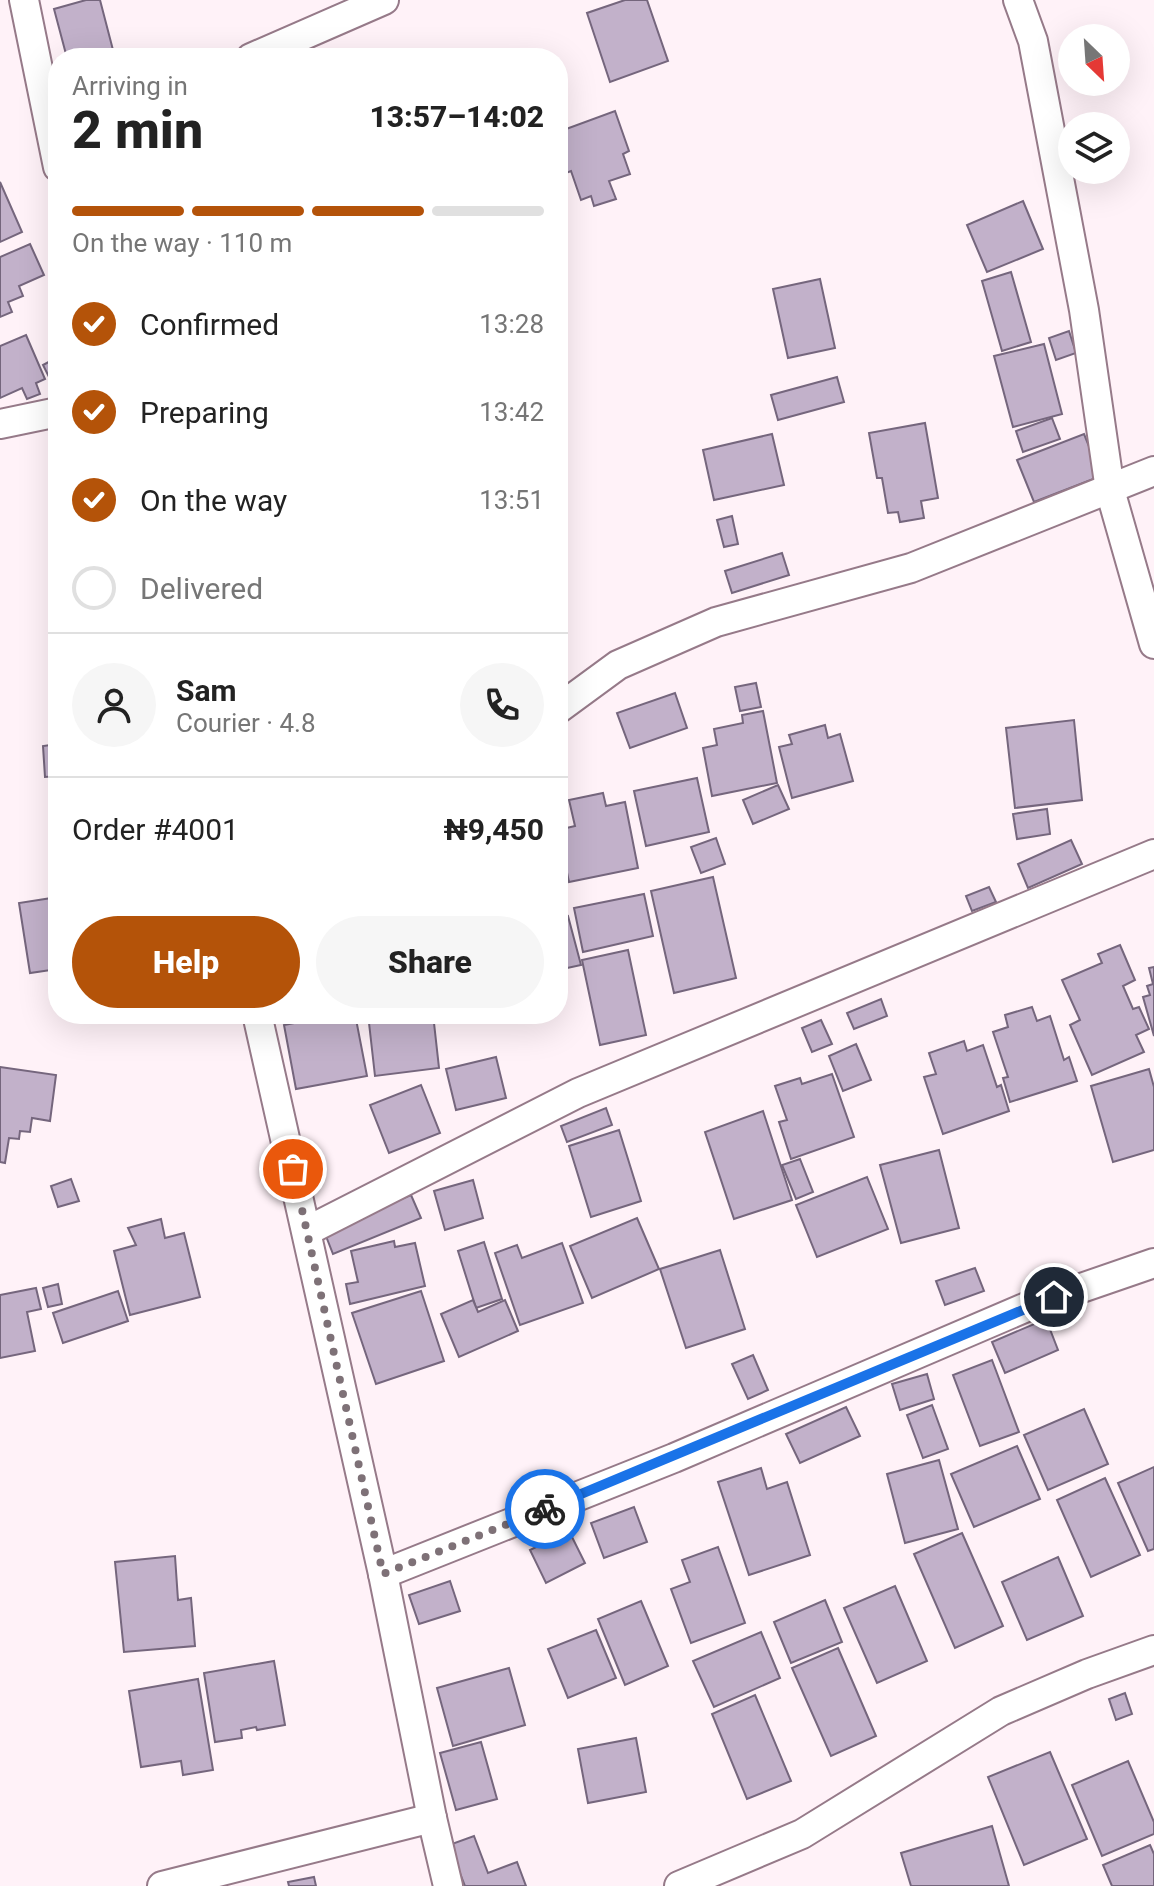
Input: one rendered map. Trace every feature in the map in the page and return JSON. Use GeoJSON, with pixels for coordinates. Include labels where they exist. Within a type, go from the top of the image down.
{"type":"FeatureCollection","features":[{"type":"Feature","properties":{"kind":"street"},"geometry":{"type":"LineString","coordinates":[[24,0],[48,114]]}},
{"type":"Feature","properties":{"kind":"street"},"geometry":{"type":"LineString","coordinates":[[274,48],[384,0]]}},
{"type":"Feature","properties":{"kind":"street"},"geometry":{"type":"LineString","coordinates":[[1018,0],[1033,41],[1081,295],[1110,490],[1154,644]]}},
{"type":"Feature","properties":{"kind":"street"},"geometry":{"type":"LineString","coordinates":[[0,424],[48,414]]}},
{"type":"Feature","properties":{"kind":"street"},"geometry":{"type":"LineString","coordinates":[[568,702],[618,665],[716,622],[911,568],[1154,471]]}},
{"type":"Feature","properties":{"kind":"street"},"geometry":{"type":"LineString","coordinates":[[307,1231],[578,1093],[1154,854]]}},
{"type":"Feature","properties":{"kind":"street"},"geometry":{"type":"LineString","coordinates":[[259,1024],[383,1574],[448,1886]]}},
{"type":"Feature","properties":{"kind":"street"},"geometry":{"type":"LineString","coordinates":[[383,1574],[674,1458],[1029,1306],[1154,1263]]}},
{"type":"Feature","properties":{"kind":"street"},"geometry":{"type":"LineString","coordinates":[[679,1886],[802,1834],[1001,1711],[1087,1674],[1154,1650]]}},
{"type":"Feature","properties":{"kind":"street"},"geometry":{"type":"LineString","coordinates":[[162,1886],[432,1818]]}},
{"type":"Feature","properties":{"kind":"building"},"geometry":{"type":"Polygon","coordinates":[[[86,0],[100,0],[112,48],[64,48],[54,9],[86,0]]]}},
{"type":"Feature","properties":{"kind":"building"},"geometry":{"type":"Polygon","coordinates":[[[625,0],[647,0],[668,61],[610,82],[587,13],[625,0]]]}},
{"type":"Feature","properties":{"kind":"building"},"geometry":{"type":"Polygon","coordinates":[[[615,111],[629,151],[623,154],[630,174],[609,181],[616,199],[594,206],[591,196],[581,200],[571,171],[568,172],[568,128],[615,111]]]}},
{"type":"Feature","properties":{"kind":"building"},"geometry":{"type":"Polygon","coordinates":[[[0,182],[22,232],[0,242],[0,182]]]}},
{"type":"Feature","properties":{"kind":"building"},"geometry":{"type":"Polygon","coordinates":[[[1023,201],[1043,249],[987,272],[967,225],[1023,201]]]}},
{"type":"Feature","properties":{"kind":"building"},"geometry":{"type":"Polygon","coordinates":[[[30,244],[44,275],[19,286],[23,296],[8,302],[12,312],[0,317],[0,257],[30,244]]]}},
{"type":"Feature","properties":{"kind":"building"},"geometry":{"type":"Polygon","coordinates":[[[1011,272],[1031,342],[1002,351],[982,281],[1011,272]]]}},
{"type":"Feature","properties":{"kind":"building"},"geometry":{"type":"Polygon","coordinates":[[[820,279],[835,348],[788,358],[773,289],[820,279]]]}},
{"type":"Feature","properties":{"kind":"building"},"geometry":{"type":"Polygon","coordinates":[[[1069,331],[1076,353],[1056,360],[1049,338],[1069,331]]]}},
{"type":"Feature","properties":{"kind":"building"},"geometry":{"type":"Polygon","coordinates":[[[26,335],[45,379],[36,383],[40,394],[27,399],[22,388],[0,398],[0,346],[26,335]]]}},
{"type":"Feature","properties":{"kind":"building"},"geometry":{"type":"Polygon","coordinates":[[[1044,344],[1062,414],[1013,427],[994,356],[1044,344]]]}},
{"type":"Feature","properties":{"kind":"building"},"geometry":{"type":"Polygon","coordinates":[[[837,377],[844,402],[778,420],[771,395],[837,377]]]}},
{"type":"Feature","properties":{"kind":"building"},"geometry":{"type":"Polygon","coordinates":[[[1052,418],[1060,439],[1023,452],[1016,431],[1052,418]]]}},
{"type":"Feature","properties":{"kind":"building"},"geometry":{"type":"Polygon","coordinates":[[[925,423],[938,498],[921,501],[924,518],[900,522],[898,512],[888,513],[882,478],[877,478],[869,433],[925,423]]]}},
{"type":"Feature","properties":{"kind":"building"},"geometry":{"type":"Polygon","coordinates":[[[772,434],[784,485],[714,500],[703,450],[772,434]]]}},
{"type":"Feature","properties":{"kind":"building"},"geometry":{"type":"Polygon","coordinates":[[[1084,434],[1101,476],[1034,502],[1017,460],[1084,434]]]}},
{"type":"Feature","properties":{"kind":"building"},"geometry":{"type":"Polygon","coordinates":[[[732,516],[738,544],[724,547],[717,520],[732,516]]]}},
{"type":"Feature","properties":{"kind":"building"},"geometry":{"type":"Polygon","coordinates":[[[782,553],[789,575],[732,593],[725,571],[782,553]]]}},
{"type":"Feature","properties":{"kind":"building"},"geometry":{"type":"Polygon","coordinates":[[[756,683],[761,707],[740,711],[735,687],[756,683]]]}},
{"type":"Feature","properties":{"kind":"building"},"geometry":{"type":"Polygon","coordinates":[[[675,693],[687,728],[630,748],[617,713],[675,693]]]}},
{"type":"Feature","properties":{"kind":"building"},"geometry":{"type":"Polygon","coordinates":[[[763,711],[777,783],[712,796],[703,748],[717,745],[714,729],[743,723],[742,715],[763,711]]]}},
{"type":"Feature","properties":{"kind":"building"},"geometry":{"type":"Polygon","coordinates":[[[1074,720],[1082,800],[1015,808],[1006,728],[1074,720]]]}},
{"type":"Feature","properties":{"kind":"building"},"geometry":{"type":"Polygon","coordinates":[[[825,725],[828,738],[840,734],[853,781],[792,798],[779,747],[792,744],[789,735],[825,725]]]}},
{"type":"Feature","properties":{"kind":"building"},"geometry":{"type":"Polygon","coordinates":[[[48,745],[48,777],[45,777],[43,746],[48,745]]]}},
{"type":"Feature","properties":{"kind":"building"},"geometry":{"type":"Polygon","coordinates":[[[697,778],[709,832],[646,846],[634,791],[697,778]]]}},
{"type":"Feature","properties":{"kind":"building"},"geometry":{"type":"Polygon","coordinates":[[[778,785],[789,809],[753,824],[743,800],[778,785]]]}},
{"type":"Feature","properties":{"kind":"building"},"geometry":{"type":"Polygon","coordinates":[[[603,793],[606,806],[625,802],[638,868],[569,882],[568,828],[575,826],[569,800],[603,793]]]}},
{"type":"Feature","properties":{"kind":"building"},"geometry":{"type":"Polygon","coordinates":[[[1047,809],[1050,834],[1017,839],[1013,814],[1047,809]]]}},
{"type":"Feature","properties":{"kind":"building"},"geometry":{"type":"Polygon","coordinates":[[[716,838],[725,864],[701,873],[691,847],[716,838]]]}},
{"type":"Feature","properties":{"kind":"building"},"geometry":{"type":"Polygon","coordinates":[[[1071,840],[1082,864],[1028,888],[1018,864],[1071,840]]]}},
{"type":"Feature","properties":{"kind":"building"},"geometry":{"type":"Polygon","coordinates":[[[713,877],[736,978],[674,993],[651,891],[713,877]]]}},
{"type":"Feature","properties":{"kind":"building"},"geometry":{"type":"Polygon","coordinates":[[[989,887],[996,902],[972,911],[966,896],[989,887]]]}},
{"type":"Feature","properties":{"kind":"building"},"geometry":{"type":"Polygon","coordinates":[[[644,894],[653,936],[583,952],[574,908],[644,894]]]}},
{"type":"Feature","properties":{"kind":"building"},"geometry":{"type":"Polygon","coordinates":[[[48,899],[48,970],[30,973],[19,903],[48,899]]]}},
{"type":"Feature","properties":{"kind":"building"},"geometry":{"type":"Polygon","coordinates":[[[568,916],[581,965],[568,968],[568,916]]]}},
{"type":"Feature","properties":{"kind":"building"},"geometry":{"type":"Polygon","coordinates":[[[1120,945],[1135,980],[1123,986],[1133,1009],[1139,1007],[1149,1029],[1136,1035],[1144,1052],[1092,1075],[1070,1025],[1080,1020],[1062,980],[1102,963],[1098,954],[1120,945]]]}},
{"type":"Feature","properties":{"kind":"building"},"geometry":{"type":"Polygon","coordinates":[[[628,950],[646,1035],[600,1045],[582,960],[628,950]]]}},
{"type":"Feature","properties":{"kind":"building"},"geometry":{"type":"Polygon","coordinates":[[[1154,967],[1154,1036],[1143,997],[1150,995],[1147,986],[1153,984],[1149,968],[1154,967]]]}},
{"type":"Feature","properties":{"kind":"building"},"geometry":{"type":"Polygon","coordinates":[[[881,999],[887,1016],[854,1029],[847,1013],[881,999]]]}},
{"type":"Feature","properties":{"kind":"building"},"geometry":{"type":"Polygon","coordinates":[[[1032,1007],[1037,1021],[1050,1016],[1064,1060],[1069,1057],[1077,1081],[1010,1102],[1003,1078],[1008,1077],[993,1032],[1008,1027],[1005,1015],[1032,1007]]]}},
{"type":"Feature","properties":{"kind":"building"},"geometry":{"type":"Polygon","coordinates":[[[821,1020],[832,1044],[812,1052],[802,1028],[821,1020]]]}},
{"type":"Feature","properties":{"kind":"building"},"geometry":{"type":"Polygon","coordinates":[[[357,1024],[367,1076],[296,1089],[284,1025],[357,1024]]]}},
{"type":"Feature","properties":{"kind":"building"},"geometry":{"type":"Polygon","coordinates":[[[369,1024],[434,1024],[439,1068],[375,1076],[369,1024]]]}},
{"type":"Feature","properties":{"kind":"building"},"geometry":{"type":"Polygon","coordinates":[[[964,1041],[967,1051],[983,1045],[1009,1111],[943,1134],[924,1077],[936,1074],[929,1053],[964,1041]]]}},
{"type":"Feature","properties":{"kind":"building"},"geometry":{"type":"Polygon","coordinates":[[[856,1044],[871,1080],[843,1091],[829,1056],[856,1044]]]}},
{"type":"Feature","properties":{"kind":"building"},"geometry":{"type":"Polygon","coordinates":[[[496,1057],[506,1098],[456,1110],[446,1069],[496,1057]]]}},
{"type":"Feature","properties":{"kind":"building"},"geometry":{"type":"Polygon","coordinates":[[[0,1067],[56,1075],[50,1121],[32,1118],[30,1132],[20,1131],[19,1139],[9,1138],[5,1163],[0,1162],[0,1067]]]}},
{"type":"Feature","properties":{"kind":"building"},"geometry":{"type":"Polygon","coordinates":[[[1149,1069],[1154,1087],[1154,1150],[1113,1162],[1091,1086],[1149,1069]]]}},
{"type":"Feature","properties":{"kind":"building"},"geometry":{"type":"Polygon","coordinates":[[[832,1074],[854,1137],[791,1159],[779,1122],[787,1120],[775,1086],[800,1078],[802,1084],[832,1074]]]}},
{"type":"Feature","properties":{"kind":"building"},"geometry":{"type":"Polygon","coordinates":[[[421,1085],[440,1133],[389,1153],[370,1105],[421,1085]]]}},
{"type":"Feature","properties":{"kind":"building"},"geometry":{"type":"Polygon","coordinates":[[[606,1108],[612,1125],[567,1142],[561,1126],[606,1108]]]}},
{"type":"Feature","properties":{"kind":"building"},"geometry":{"type":"Polygon","coordinates":[[[763,1111],[792,1200],[734,1219],[705,1132],[763,1111]]]}},
{"type":"Feature","properties":{"kind":"building"},"geometry":{"type":"Polygon","coordinates":[[[619,1130],[641,1201],[591,1217],[569,1146],[619,1130]]]}},
{"type":"Feature","properties":{"kind":"building"},"geometry":{"type":"Polygon","coordinates":[[[939,1150],[959,1228],[901,1243],[880,1165],[939,1150]]]}},
{"type":"Feature","properties":{"kind":"building"},"geometry":{"type":"Polygon","coordinates":[[[800,1159],[813,1192],[796,1199],[782,1165],[800,1159]]]}},
{"type":"Feature","properties":{"kind":"building"},"geometry":{"type":"Polygon","coordinates":[[[867,1177],[888,1229],[817,1257],[796,1205],[867,1177]]]}},
{"type":"Feature","properties":{"kind":"building"},"geometry":{"type":"Polygon","coordinates":[[[71,1179],[79,1201],[58,1207],[51,1186],[71,1179]]]}},
{"type":"Feature","properties":{"kind":"building"},"geometry":{"type":"Polygon","coordinates":[[[473,1180],[483,1218],[445,1230],[434,1191],[473,1180]]]}},
{"type":"Feature","properties":{"kind":"building"},"geometry":{"type":"Polygon","coordinates":[[[411,1195],[421,1218],[333,1254],[324,1231],[411,1195]]]}},
{"type":"Feature","properties":{"kind":"building"},"geometry":{"type":"Polygon","coordinates":[[[637,1218],[659,1269],[592,1298],[570,1246],[637,1218]]]}},
{"type":"Feature","properties":{"kind":"building"},"geometry":{"type":"Polygon","coordinates":[[[161,1219],[165,1238],[184,1233],[200,1297],[130,1315],[114,1251],[136,1245],[128,1228],[161,1219]]]}},
{"type":"Feature","properties":{"kind":"building"},"geometry":{"type":"Polygon","coordinates":[[[394,1241],[395,1247],[415,1243],[425,1286],[350,1304],[346,1284],[358,1282],[351,1251],[394,1241]]]}},
{"type":"Feature","properties":{"kind":"building"},"geometry":{"type":"Polygon","coordinates":[[[484,1242],[502,1299],[476,1308],[458,1251],[484,1242]]]}},
{"type":"Feature","properties":{"kind":"building"},"geometry":{"type":"Polygon","coordinates":[[[562,1243],[583,1303],[520,1325],[495,1253],[517,1245],[522,1258],[562,1243]]]}},
{"type":"Feature","properties":{"kind":"building"},"geometry":{"type":"Polygon","coordinates":[[[720,1250],[745,1329],[686,1348],[660,1269],[720,1250]]]}},
{"type":"Feature","properties":{"kind":"building"},"geometry":{"type":"Polygon","coordinates":[[[975,1268],[984,1291],[945,1305],[936,1281],[975,1268]]]}},
{"type":"Feature","properties":{"kind":"building"},"geometry":{"type":"Polygon","coordinates":[[[58,1284],[62,1304],[48,1307],[43,1288],[58,1284]]]}},
{"type":"Feature","properties":{"kind":"building"},"geometry":{"type":"Polygon","coordinates":[[[36,1288],[41,1309],[27,1312],[35,1351],[0,1358],[0,1295],[36,1288]]]}},
{"type":"Feature","properties":{"kind":"building"},"geometry":{"type":"Polygon","coordinates":[[[118,1291],[128,1321],[63,1343],[53,1313],[118,1291]]]}},
{"type":"Feature","properties":{"kind":"building"},"geometry":{"type":"Polygon","coordinates":[[[421,1291],[444,1361],[376,1384],[352,1313],[421,1291]]]}},
{"type":"Feature","properties":{"kind":"building"},"geometry":{"type":"Polygon","coordinates":[[[473,1300],[478,1312],[505,1300],[518,1331],[459,1357],[441,1314],[473,1300]]]}},
{"type":"Feature","properties":{"kind":"building"},"geometry":{"type":"Polygon","coordinates":[[[1046,1319],[1058,1350],[1005,1373],[992,1342],[1046,1319]]]}},
{"type":"Feature","properties":{"kind":"building"},"geometry":{"type":"Polygon","coordinates":[[[753,1355],[768,1390],[748,1399],[732,1364],[753,1355]]]}},
{"type":"Feature","properties":{"kind":"building"},"geometry":{"type":"Polygon","coordinates":[[[992,1360],[1019,1432],[980,1446],[953,1375],[992,1360]]]}},
{"type":"Feature","properties":{"kind":"building"},"geometry":{"type":"Polygon","coordinates":[[[927,1374],[934,1399],[900,1410],[892,1384],[927,1374]]]}},
{"type":"Feature","properties":{"kind":"building"},"geometry":{"type":"Polygon","coordinates":[[[932,1405],[948,1449],[923,1458],[907,1415],[932,1405]]]}},
{"type":"Feature","properties":{"kind":"building"},"geometry":{"type":"Polygon","coordinates":[[[846,1407],[860,1436],[800,1463],[786,1434],[846,1407]]]}},
{"type":"Feature","properties":{"kind":"building"},"geometry":{"type":"Polygon","coordinates":[[[1084,1409],[1108,1464],[1048,1490],[1024,1435],[1084,1409]]]}},
{"type":"Feature","properties":{"kind":"building"},"geometry":{"type":"Polygon","coordinates":[[[1017,1446],[1040,1499],[974,1527],[951,1474],[1017,1446]]]}},
{"type":"Feature","properties":{"kind":"building"},"geometry":{"type":"Polygon","coordinates":[[[939,1460],[958,1529],[905,1543],[887,1474],[939,1460]]]}},
{"type":"Feature","properties":{"kind":"building"},"geometry":{"type":"Polygon","coordinates":[[[1154,1467],[1154,1549],[1148,1551],[1118,1483],[1154,1467]]]}},
{"type":"Feature","properties":{"kind":"building"},"geometry":{"type":"Polygon","coordinates":[[[761,1468],[767,1489],[787,1482],[810,1555],[749,1575],[718,1482],[761,1468]]]}},
{"type":"Feature","properties":{"kind":"building"},"geometry":{"type":"Polygon","coordinates":[[[1105,1478],[1140,1555],[1091,1577],[1057,1500],[1105,1478]]]}},
{"type":"Feature","properties":{"kind":"building"},"geometry":{"type":"Polygon","coordinates":[[[634,1507],[647,1542],[604,1558],[591,1523],[634,1507]]]}},
{"type":"Feature","properties":{"kind":"building"},"geometry":{"type":"Polygon","coordinates":[[[569,1531],[585,1563],[546,1583],[530,1550],[569,1531]]]}},
{"type":"Feature","properties":{"kind":"building"},"geometry":{"type":"Polygon","coordinates":[[[962,1533],[1003,1626],[955,1648],[914,1554],[962,1533]]]}},
{"type":"Feature","properties":{"kind":"building"},"geometry":{"type":"Polygon","coordinates":[[[718,1547],[745,1623],[691,1643],[671,1589],[690,1582],[682,1560],[718,1547]]]}},
{"type":"Feature","properties":{"kind":"building"},"geometry":{"type":"Polygon","coordinates":[[[175,1556],[178,1600],[191,1598],[195,1646],[124,1652],[115,1562],[175,1556]]]}},
{"type":"Feature","properties":{"kind":"building"},"geometry":{"type":"Polygon","coordinates":[[[1058,1557],[1083,1616],[1027,1640],[1002,1582],[1058,1557]]]}},
{"type":"Feature","properties":{"kind":"building"},"geometry":{"type":"Polygon","coordinates":[[[450,1581],[460,1611],[419,1624],[409,1595],[450,1581]]]}},
{"type":"Feature","properties":{"kind":"building"},"geometry":{"type":"Polygon","coordinates":[[[895,1586],[927,1661],[877,1683],[844,1608],[895,1586]]]}},
{"type":"Feature","properties":{"kind":"building"},"geometry":{"type":"Polygon","coordinates":[[[825,1600],[842,1642],[791,1663],[774,1622],[825,1600]]]}},
{"type":"Feature","properties":{"kind":"building"},"geometry":{"type":"Polygon","coordinates":[[[641,1601],[668,1666],[625,1685],[598,1619],[641,1601]]]}},
{"type":"Feature","properties":{"kind":"building"},"geometry":{"type":"Polygon","coordinates":[[[596,1630],[616,1678],[568,1698],[548,1649],[596,1630]]]}},
{"type":"Feature","properties":{"kind":"building"},"geometry":{"type":"Polygon","coordinates":[[[761,1632],[780,1678],[714,1707],[693,1661],[761,1632]]]}},
{"type":"Feature","properties":{"kind":"building"},"geometry":{"type":"Polygon","coordinates":[[[838,1648],[876,1736],[831,1756],[792,1668],[838,1648]]]}},
{"type":"Feature","properties":{"kind":"building"},"geometry":{"type":"Polygon","coordinates":[[[274,1661],[285,1725],[241,1730],[242,1738],[215,1742],[204,1673],[274,1661]]]}},
{"type":"Feature","properties":{"kind":"building"},"geometry":{"type":"Polygon","coordinates":[[[509,1668],[525,1725],[453,1746],[437,1688],[509,1668]]]}},
{"type":"Feature","properties":{"kind":"building"},"geometry":{"type":"Polygon","coordinates":[[[198,1679],[213,1770],[183,1775],[181,1761],[141,1767],[129,1691],[198,1679]]]}},
{"type":"Feature","properties":{"kind":"building"},"geometry":{"type":"Polygon","coordinates":[[[1125,1693],[1132,1714],[1116,1720],[1109,1699],[1125,1693]]]}},
{"type":"Feature","properties":{"kind":"building"},"geometry":{"type":"Polygon","coordinates":[[[755,1695],[791,1781],[747,1799],[712,1714],[755,1695]]]}},
{"type":"Feature","properties":{"kind":"building"},"geometry":{"type":"Polygon","coordinates":[[[636,1738],[646,1792],[588,1803],[578,1749],[636,1738]]]}},
{"type":"Feature","properties":{"kind":"building"},"geometry":{"type":"Polygon","coordinates":[[[481,1742],[497,1799],[456,1810],[440,1753],[481,1742]]]}},
{"type":"Feature","properties":{"kind":"building"},"geometry":{"type":"Polygon","coordinates":[[[1050,1752],[1087,1839],[1024,1865],[988,1777],[1050,1752]]]}},
{"type":"Feature","properties":{"kind":"building"},"geometry":{"type":"Polygon","coordinates":[[[1128,1761],[1154,1822],[1154,1834],[1102,1856],[1072,1785],[1128,1761]]]}},
{"type":"Feature","properties":{"kind":"building"},"geometry":{"type":"Polygon","coordinates":[[[992,1826],[1009,1886],[911,1886],[901,1853],[992,1826]]]}},
{"type":"Feature","properties":{"kind":"building"},"geometry":{"type":"Polygon","coordinates":[[[474,1836],[488,1873],[517,1862],[526,1886],[465,1886],[449,1845],[474,1836]]]}},
{"type":"Feature","properties":{"kind":"building"},"geometry":{"type":"Polygon","coordinates":[[[1150,1845],[1154,1854],[1154,1886],[1112,1886],[1103,1865],[1150,1845]]]}},
{"type":"Feature","properties":{"kind":"building"},"geometry":{"type":"Polygon","coordinates":[[[314,1877],[316,1886],[289,1886],[288,1882],[314,1877]]]}},
{"type":"Feature","properties":{"kind":"way so far"},"geometry":{"type":"LineString","coordinates":[[293,1169],[383,1574],[545,1509]]}},
{"type":"Feature","properties":{"kind":"route"},"geometry":{"type":"LineString","coordinates":[[545,1509],[674,1458],[1054,1297]]}}]}
